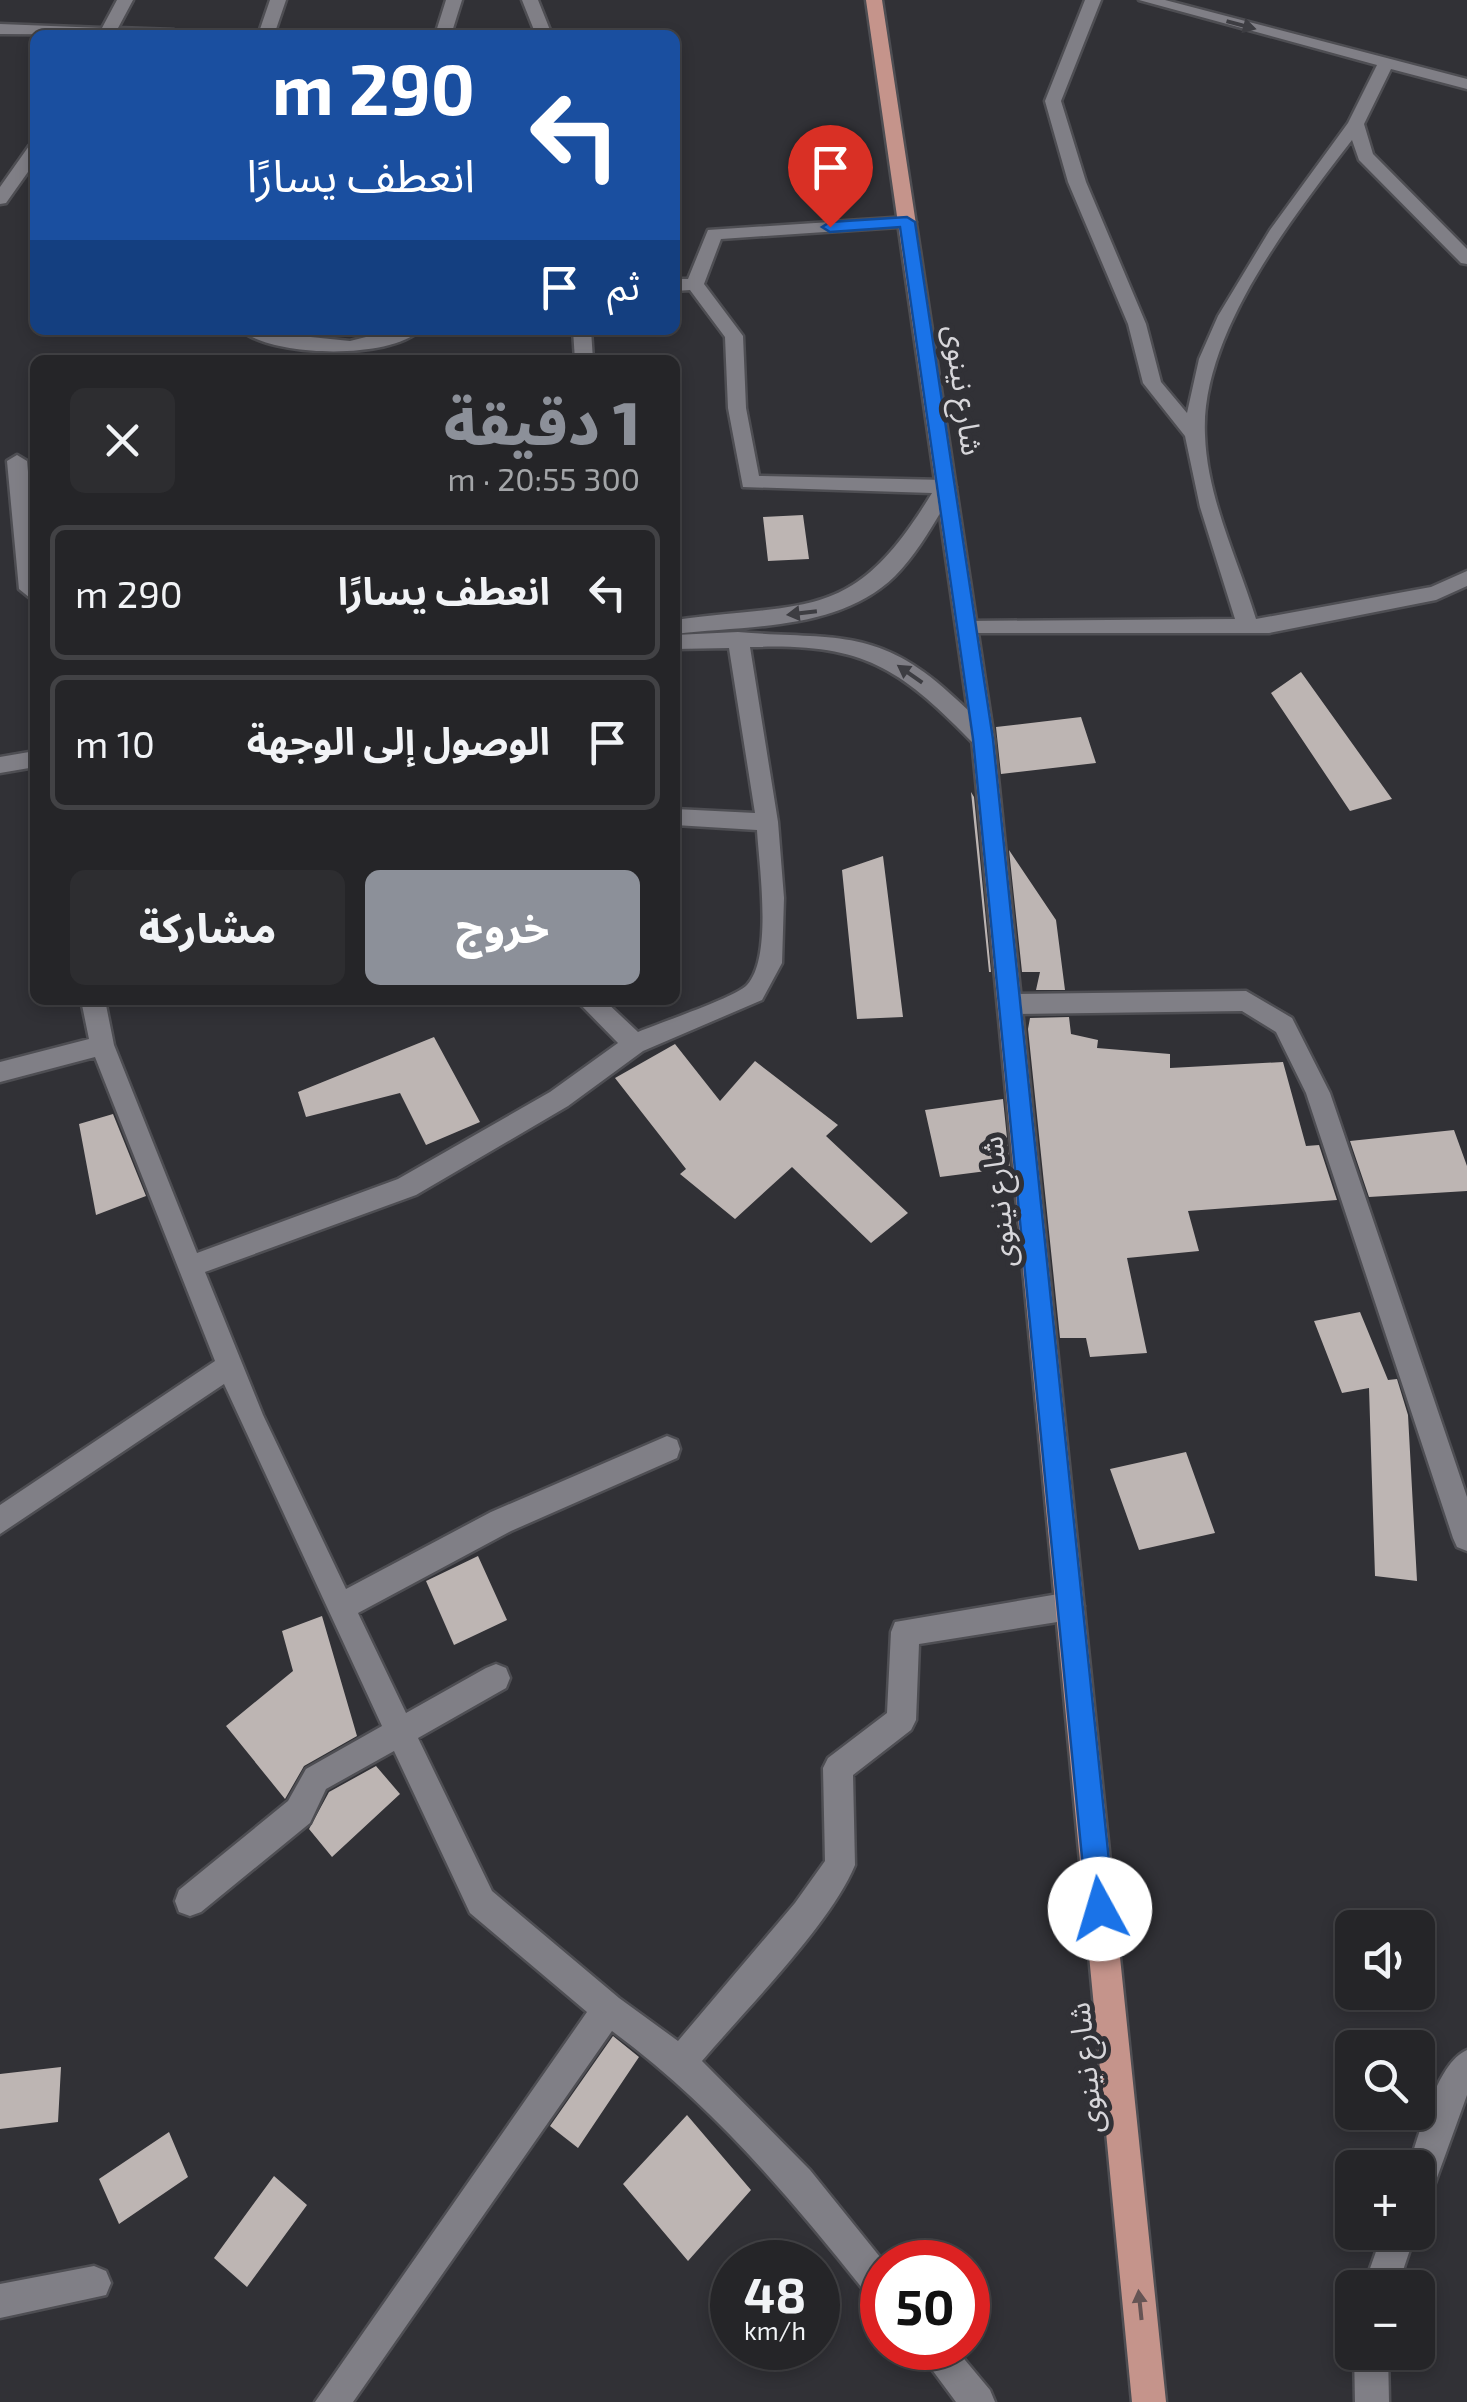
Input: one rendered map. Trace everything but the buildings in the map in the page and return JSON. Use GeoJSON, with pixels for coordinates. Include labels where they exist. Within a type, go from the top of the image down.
{"type":"FeatureCollection","features":[{"type":"Feature","properties":{"kind":"main road","name":"شارع نينوى"},"geometry":{"type":"LineString","coordinates":[[874,0],[983,739],[1150,2402]]}},
{"type":"Feature","properties":{"kind":"street"},"geometry":{"type":"LineString","coordinates":[[109,30],[125,0]]}},
{"type":"Feature","properties":{"kind":"street"},"geometry":{"type":"LineString","coordinates":[[268,30],[278,0]]}},
{"type":"Feature","properties":{"kind":"street"},"geometry":{"type":"LineString","coordinates":[[445,30],[454,0]]}},
{"type":"Feature","properties":{"kind":"street"},"geometry":{"type":"LineString","coordinates":[[530,0],[542,30]]}},
{"type":"Feature","properties":{"kind":"street"},"geometry":{"type":"LineString","coordinates":[[1093,0],[1053,101],[1077,182],[1137,324],[1152,383],[1194,434]]}},
{"type":"Feature","properties":{"kind":"street"},"geometry":{"type":"LineString","coordinates":[[1147,0],[1467,84]]}},
{"type":"Feature","properties":{"kind":"street"},"geometry":{"type":"LineString","coordinates":[[0,29],[30,30]]}},
{"type":"Feature","properties":{"kind":"street"},"geometry":{"type":"LineString","coordinates":[[1248,626],[1194,434],[1201,373],[1223,323],[1356,124],[1386,63]]}},
{"type":"Feature","properties":{"kind":"street"},"geometry":{"type":"LineString","coordinates":[[1356,124],[1365,156],[1467,259]]}},
{"type":"Feature","properties":{"kind":"street"},"geometry":{"type":"LineString","coordinates":[[0,198],[30,157]]}},
{"type":"Feature","properties":{"kind":"street"},"geometry":{"type":"LineString","coordinates":[[907,222],[714,234],[685,284],[734,336],[737,408],[750,482],[946,487]]}},
{"type":"Feature","properties":{"kind":"street"},"geometry":{"type":"LineString","coordinates":[[264,335],[321,355],[386,342],[401,335]]}},
{"type":"Feature","properties":{"kind":"street"},"geometry":{"type":"LineString","coordinates":[[23,465],[30,590]]}},
{"type":"Feature","properties":{"kind":"street"},"geometry":{"type":"LineString","coordinates":[[680,626],[800,614],[849,602],[869,591],[900,561],[946,487]]}},
{"type":"Feature","properties":{"kind":"street"},"geometry":{"type":"LineString","coordinates":[[967,628],[1248,626],[1436,593],[1467,578]]}},
{"type":"Feature","properties":{"kind":"street"},"geometry":{"type":"LineString","coordinates":[[189,1267],[407,1187],[559,1099],[636,1044],[754,993],[770,963],[773,898],[767,822],[738,640]]}},
{"type":"Feature","properties":{"kind":"street"},"geometry":{"type":"LineString","coordinates":[[680,642],[832,642],[889,660],[924,683],[983,739]]}},
{"type":"Feature","properties":{"kind":"street"},"geometry":{"type":"LineString","coordinates":[[0,766],[30,760]]}},
{"type":"Feature","properties":{"kind":"street"},"geometry":{"type":"LineString","coordinates":[[680,817],[767,822]]}},
{"type":"Feature","properties":{"kind":"street"},"geometry":{"type":"LineString","coordinates":[[1010,1004],[1246,1001],[1284,1025],[1318,1092],[1467,1538]]}},
{"type":"Feature","properties":{"kind":"street"},"geometry":{"type":"LineString","coordinates":[[95,1005],[102,1045],[229,1366],[480,1902],[608,2009],[680,2062],[798,2182],[860,2259]]}},
{"type":"Feature","properties":{"kind":"street"},"geometry":{"type":"LineString","coordinates":[[593,1005],[636,1044]]}},
{"type":"Feature","properties":{"kind":"street"},"geometry":{"type":"LineString","coordinates":[[0,1072],[102,1045]]}},
{"type":"Feature","properties":{"kind":"street"},"geometry":{"type":"LineString","coordinates":[[0,1521],[229,1366]]}},
{"type":"Feature","properties":{"kind":"street"},"geometry":{"type":"LineString","coordinates":[[340,1607],[450,1542],[549,1495],[667,1449]]}},
{"type":"Feature","properties":{"kind":"street"},"geometry":{"type":"LineString","coordinates":[[680,2062],[806,1914],[840,1865],[838,1768],[901,1720],[906,1632],[1070,1606]]}},
{"type":"Feature","properties":{"kind":"street"},"geometry":{"type":"LineString","coordinates":[[190,1901],[299,1812],[316,1779],[496,1678]]}},
{"type":"Feature","properties":{"kind":"street"},"geometry":{"type":"LineString","coordinates":[[332,2402],[608,2009]]}},
{"type":"Feature","properties":{"kind":"street"},"geometry":{"type":"LineString","coordinates":[[1431,2150],[1453,2088],[1467,2066]]}},
{"type":"Feature","properties":{"kind":"street"},"geometry":{"type":"LineString","coordinates":[[0,2301],[94,2283]]}},
{"type":"Feature","properties":{"kind":"street"},"geometry":{"type":"LineString","coordinates":[[951,2370],[978,2402]]}},
{"type":"Feature","properties":{"kind":"street"},"geometry":{"type":"LineString","coordinates":[[1371,2370],[1372,2402]]}},
{"type":"Feature","properties":{"kind":"route"},"geometry":{"type":"LineString","coordinates":[[830,227],[907,222],[983,739],[1100,1909]]}}]}
